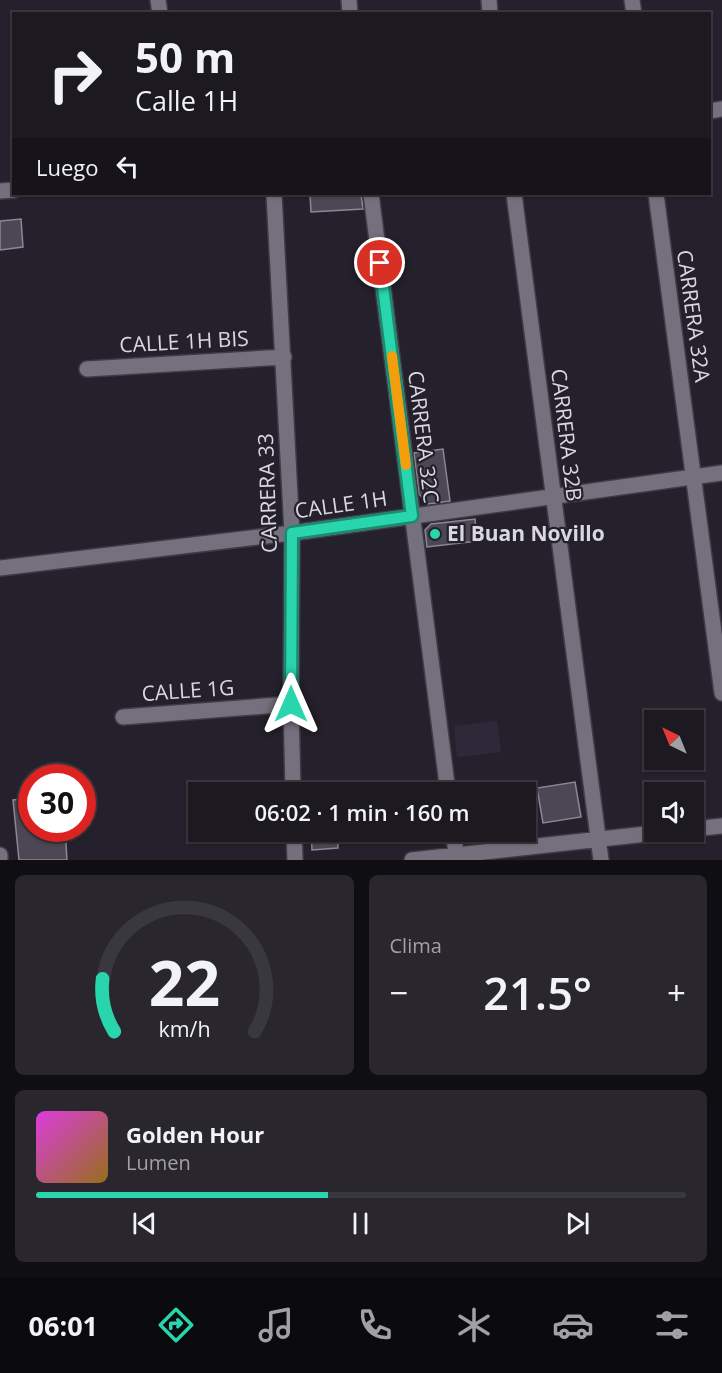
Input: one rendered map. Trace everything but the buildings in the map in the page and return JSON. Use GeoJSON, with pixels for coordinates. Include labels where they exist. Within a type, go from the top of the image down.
{"type":"FeatureCollection","features":[{"type":"Feature","properties":{"kind":"street","name":"CARRERA 33"},"geometry":{"type":"LineString","coordinates":[[274,195],[292,533],[293,782]]}},
{"type":"Feature","properties":{"kind":"street","name":"CARRERA 32C"},"geometry":{"type":"LineString","coordinates":[[371,195],[447,782]]}},
{"type":"Feature","properties":{"kind":"street","name":"CARRERA 32B"},"geometry":{"type":"LineString","coordinates":[[514,195],[601,860]]}},
{"type":"Feature","properties":{"kind":"street","name":"CARRERA 32A"},"geometry":{"type":"LineString","coordinates":[[656,195],[722,693]]}},
{"type":"Feature","properties":{"kind":"street","name":"CALLE 1H BIS"},"geometry":{"type":"LineString","coordinates":[[87,369],[284,357]]}},
{"type":"Feature","properties":{"kind":"street","name":"CALLE 1H"},"geometry":{"type":"LineString","coordinates":[[0,568],[292,533],[722,472]]}},
{"type":"Feature","properties":{"kind":"street","name":"CALLE 1G"},"geometry":{"type":"LineString","coordinates":[[123,717],[291,704]]}},
{"type":"Feature","properties":{"kind":"street"},"geometry":{"type":"LineString","coordinates":[[704,828],[722,826]]}},
{"type":"Feature","properties":{"kind":"street"},"geometry":{"type":"LineString","coordinates":[[412,860],[456,858],[644,834]]}},
{"type":"Feature","properties":{"kind":"street"},"geometry":{"type":"LineString","coordinates":[[294,842],[295,860]]}},
{"type":"Feature","properties":{"kind":"street"},"geometry":{"type":"LineString","coordinates":[[454,842],[456,858]]}},
{"type":"Feature","properties":{"kind":"street"},"geometry":{"type":"LineString","coordinates":[[0,855],[0,860]]}},
{"type":"Feature","properties":{"kind":"shaded area"},"geometry":{"type":"Polygon","coordinates":[[[497,721],[501,752],[457,757],[454,726],[497,721]]]}},
{"type":"Feature","properties":{"kind":"slow traffic"},"geometry":{"type":"LineString","coordinates":[[392,356],[406,465]]}},
{"type":"Feature","properties":{"kind":"place","name":"El Buan Novillo"},"geometry":{"type":"Point","coordinates":[435,534]}},
{"type":"Feature","properties":{"kind":"route"},"geometry":{"type":"LineString","coordinates":[[291,704],[292,533],[412,516],[380,263]]}}]}
